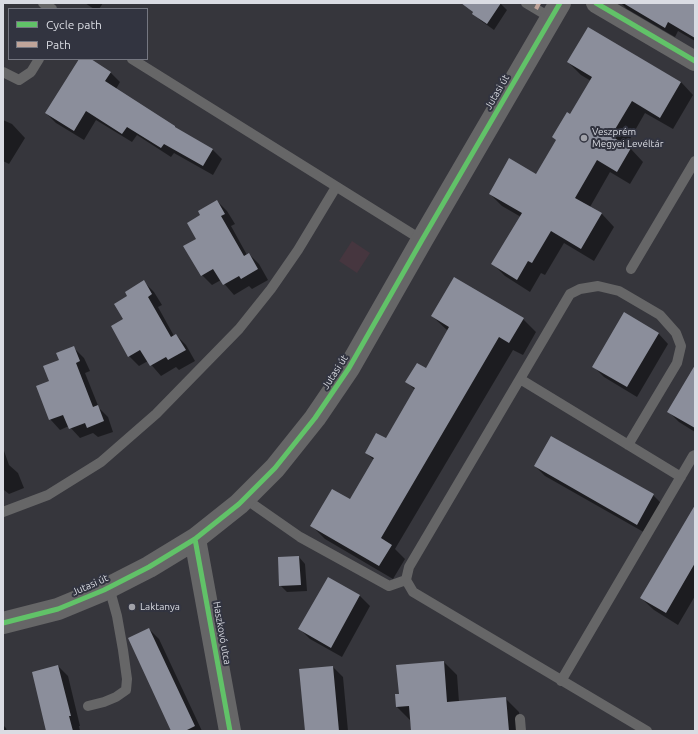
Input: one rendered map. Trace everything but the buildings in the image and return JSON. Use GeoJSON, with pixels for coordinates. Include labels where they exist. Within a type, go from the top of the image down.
{"type":"FeatureCollection","features":[{"type":"Feature","properties":{"kind":"street"},"geometry":{"type":"LineString","coordinates":[[596,3],[695,61]]}},
{"type":"Feature","properties":{"kind":"street","name":"Jutasi út"},"geometry":{"type":"LineString","coordinates":[[3,623],[58,609],[109,587],[149,567],[195,539],[244,498],[275,468],[315,418],[350,368],[555,10]]}},
{"type":"Feature","properties":{"kind":"street","name":"Haszkovó utca"},"geometry":{"type":"LineString","coordinates":[[195,539],[230,731]]}},
{"type":"Feature","properties":{"kind":"lane"},"geometry":{"type":"LineString","coordinates":[[526,3],[555,10]]}},
{"type":"Feature","properties":{"kind":"lane"},"geometry":{"type":"LineString","coordinates":[[3,72],[19,80],[31,72],[38,60]]}},
{"type":"Feature","properties":{"kind":"lane"},"geometry":{"type":"LineString","coordinates":[[134,60],[422,240]]}},
{"type":"Feature","properties":{"kind":"lane"},"geometry":{"type":"LineString","coordinates":[[631,269],[695,162]]}},
{"type":"Feature","properties":{"kind":"lane"},"geometry":{"type":"LineString","coordinates":[[3,512],[48,494],[102,462],[156,414],[239,330],[298,250],[336,187]]}},
{"type":"Feature","properties":{"kind":"lane"},"geometry":{"type":"LineString","coordinates":[[628,445],[677,363],[681,346],[676,333],[660,315],[619,291],[598,286],[580,289],[570,294],[409,567],[406,580],[413,592],[647,731]]}},
{"type":"Feature","properties":{"kind":"lane"},"geometry":{"type":"LineString","coordinates":[[520,379],[681,477]]}},
{"type":"Feature","properties":{"kind":"lane"},"geometry":{"type":"LineString","coordinates":[[561,681],[695,455]]}},
{"type":"Feature","properties":{"kind":"lane"},"geometry":{"type":"LineString","coordinates":[[244,498],[300,536],[389,586],[406,580]]}},
{"type":"Feature","properties":{"kind":"lane"},"geometry":{"type":"LineString","coordinates":[[88,706],[116,697],[126,690],[127,679],[123,650],[117,616],[109,587]]}},
{"type":"Feature","properties":{"kind":"lane"},"geometry":{"type":"LineString","coordinates":[[520,719],[521,731]]}},
{"type":"Feature","properties":{"kind":"shaded area"},"geometry":{"type":"Polygon","coordinates":[[[352,241],[370,253],[357,273],[339,261],[352,241]]]}},
{"type":"Feature","properties":{"kind":"marked path"},"geometry":{"type":"LineString","coordinates":[[536,9],[539,3]]}},
{"type":"Feature","properties":{"kind":"cycle path"},"geometry":{"type":"LineString","coordinates":[[3,623],[58,609],[104,590],[149,567],[195,539],[239,504],[275,468],[315,418],[349,368],[560,3]]}},
{"type":"Feature","properties":{"kind":"cycle path"},"geometry":{"type":"LineString","coordinates":[[596,3],[695,61]]}},
{"type":"Feature","properties":{"kind":"cycle path"},"geometry":{"type":"LineString","coordinates":[[195,539],[230,731]]}},
{"type":"Feature","properties":{"kind":"place","name":"Veszprém Megyei Levéltár"},"geometry":{"type":"Point","coordinates":[584,138]}},
{"type":"Feature","properties":{"kind":"place","name":"Laktanya"},"geometry":{"type":"Point","coordinates":[132,607]}}]}
